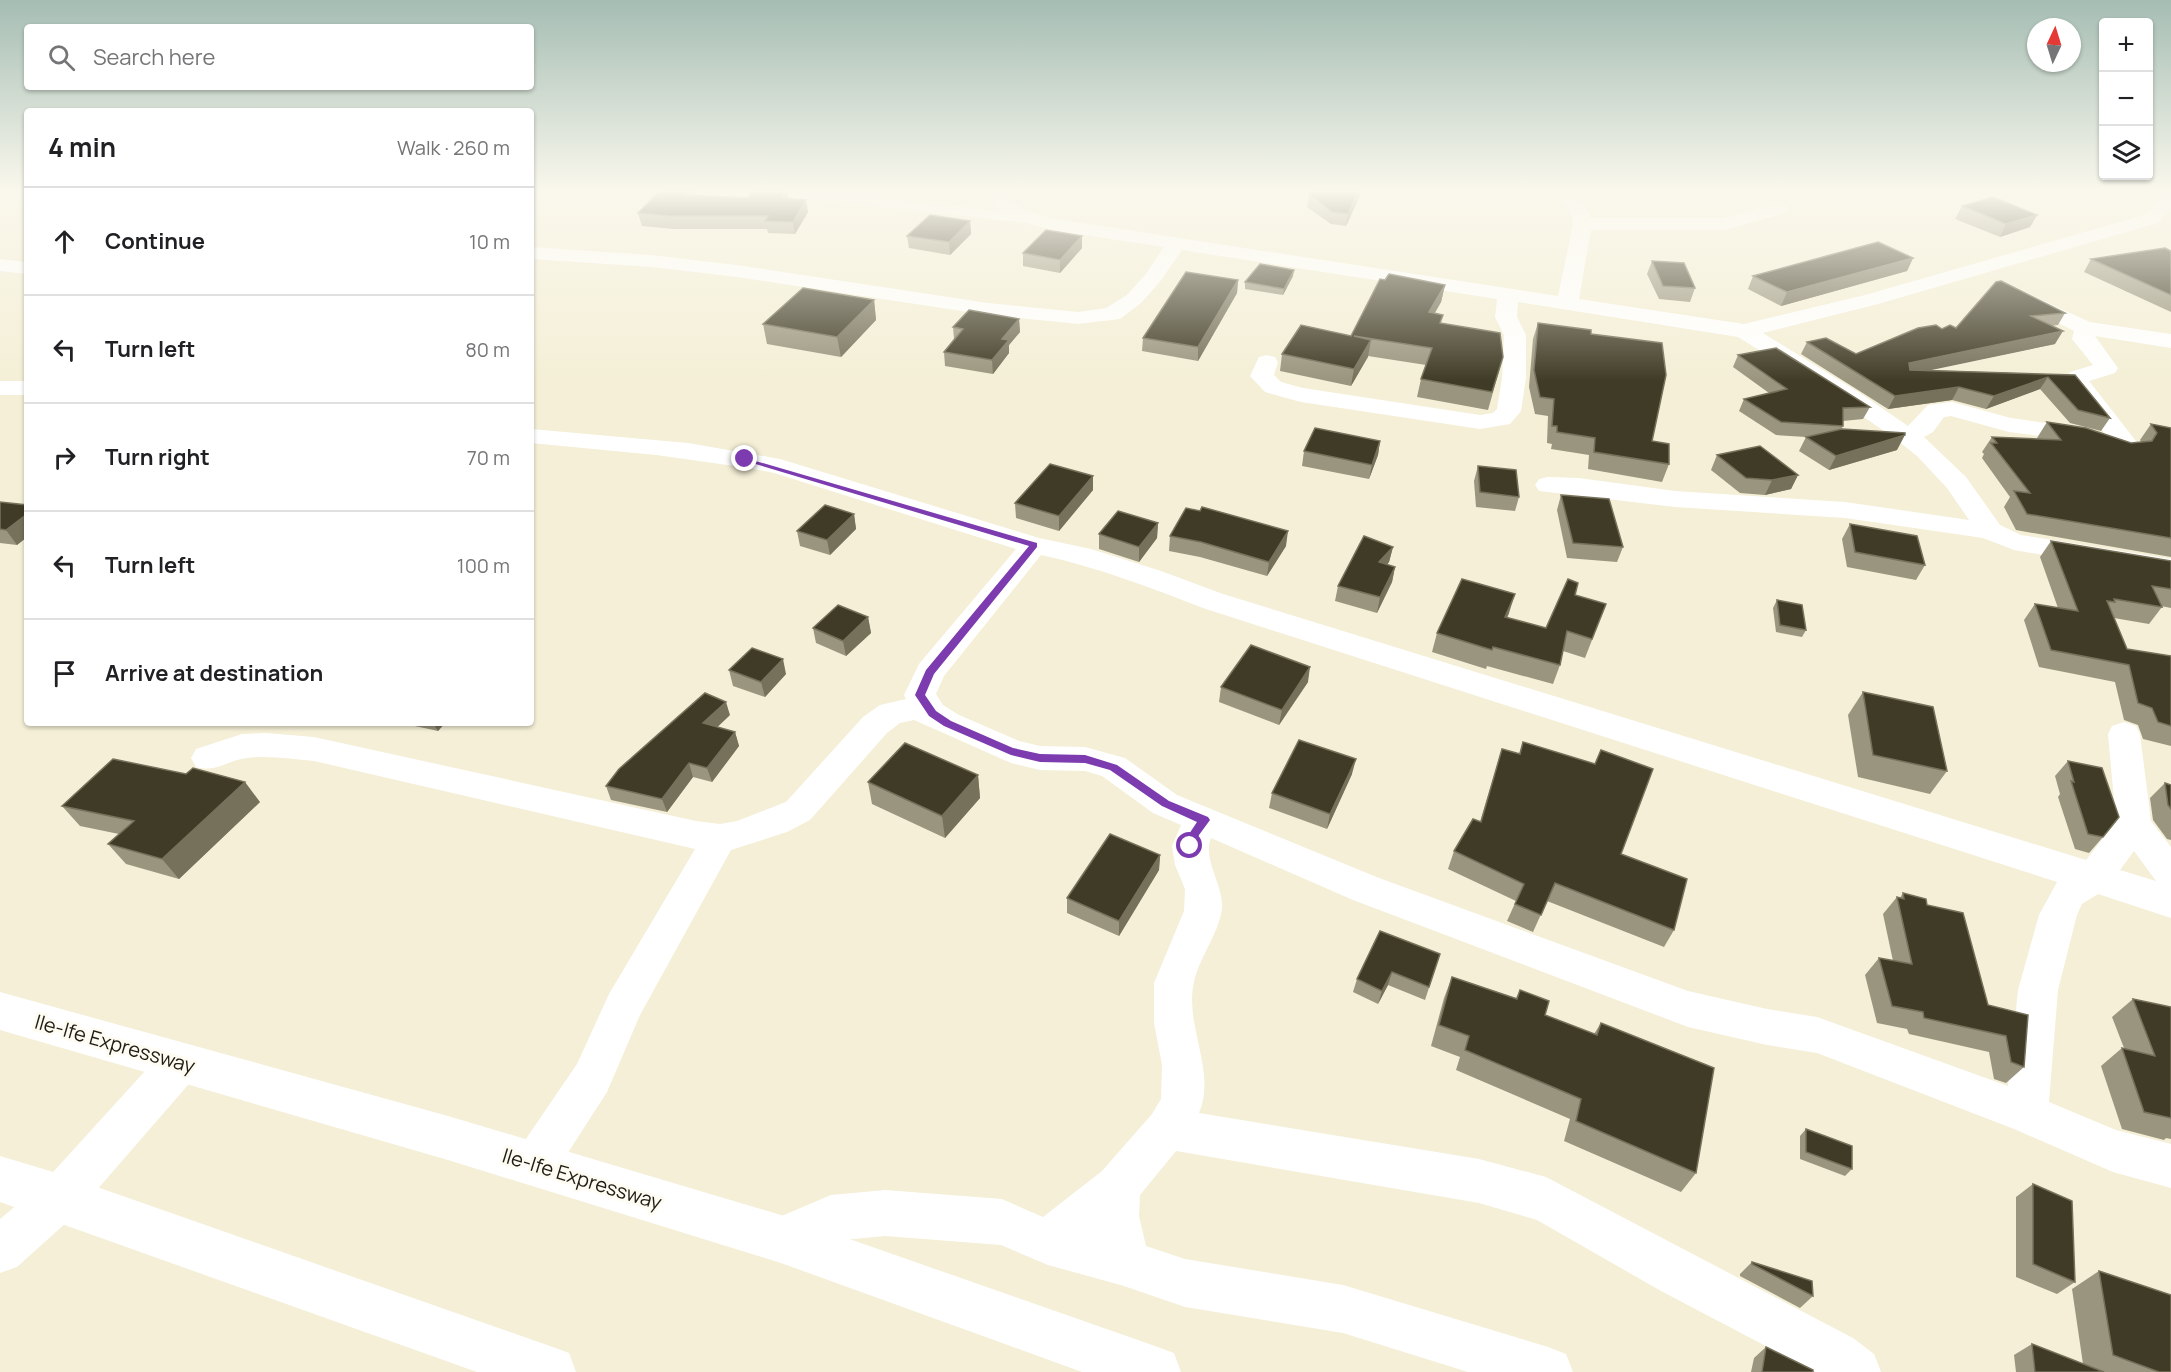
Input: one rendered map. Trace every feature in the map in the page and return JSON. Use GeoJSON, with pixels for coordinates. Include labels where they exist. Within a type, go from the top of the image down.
{"type":"FeatureCollection","features":[{"type":"Feature","properties":{"kind":"highway","name":"Ile-Ife Expressway"},"geometry":{"type":"LineString","coordinates":[[0,1011],[535,1164],[781,1239],[1155,1372]]}},
{"type":"Feature","properties":{"kind":"highway"},"geometry":{"type":"LineString","coordinates":[[0,1179],[60,1198],[550,1372]]}},
{"type":"Feature","properties":{"kind":"street"},"geometry":{"type":"LineString","coordinates":[[534,253],[663,262],[773,278],[814,281],[988,309],[1078,318],[1112,314],[1134,299],[1152,279],[1170,253]]}},
{"type":"Feature","properties":{"kind":"street"},"geometry":{"type":"LineString","coordinates":[[1235,253],[1744,331],[1871,300],[2042,253]]}},
{"type":"Feature","properties":{"kind":"street"},"geometry":{"type":"LineString","coordinates":[[1567,304],[1577,253]]}},
{"type":"Feature","properties":{"kind":"street"},"geometry":{"type":"LineString","coordinates":[[0,265],[24,268]]}},
{"type":"Feature","properties":{"kind":"street"},"geometry":{"type":"LineString","coordinates":[[1972,271],[2085,328],[2171,341]]}},
{"type":"Feature","properties":{"kind":"street"},"geometry":{"type":"LineString","coordinates":[[1267,362],[1262,376],[1273,387],[1301,395],[1480,422],[1501,419],[1509,411],[1514,378],[1515,335],[1506,317],[1508,295]]}},
{"type":"Feature","properties":{"kind":"street"},"geometry":{"type":"LineString","coordinates":[[1908,436],[1924,427],[1937,410],[1952,409],[2009,425],[2081,434],[2120,449],[2130,450],[2076,380],[2078,377],[2107,368],[2083,339],[2085,328]]}},
{"type":"Feature","properties":{"kind":"street"},"geometry":{"type":"LineString","coordinates":[[1744,331],[1852,398],[1908,436],[1957,483],[1990,531]]}},
{"type":"Feature","properties":{"kind":"street"},"geometry":{"type":"LineString","coordinates":[[0,388],[24,388]]}},
{"type":"Feature","properties":{"kind":"street"},"geometry":{"type":"LineString","coordinates":[[534,436],[745,459],[1034,545],[1080,555],[1151,577],[1224,605],[2171,903]]}},
{"type":"Feature","properties":{"kind":"street"},"geometry":{"type":"LineString","coordinates":[[1548,485],[1579,486],[1675,499],[1845,510],[1990,531],[2014,542],[2171,568]]}},
{"type":"Feature","properties":{"kind":"street"},"geometry":{"type":"LineString","coordinates":[[932,713],[920,695],[930,672],[1034,545]]}},
{"type":"Feature","properties":{"kind":"street"},"geometry":{"type":"LineString","coordinates":[[208,758],[243,746],[266,745],[314,749],[696,835],[720,838],[757,829],[798,811],[875,725],[891,713],[914,709],[932,713],[948,723],[1011,751],[1040,758],[1085,759],[1113,767],[1166,804],[1366,889],[1688,1009],[1767,1027],[1817,1035],[2027,1113],[2113,1151],[2171,1166]]}},
{"type":"Feature","properties":{"kind":"street"},"geometry":{"type":"LineString","coordinates":[[2124,734],[2134,825],[2171,874]]}},
{"type":"Feature","properties":{"kind":"street"},"geometry":{"type":"LineString","coordinates":[[1048,1242],[1118,1187],[1167,1130],[1182,1103],[1183,1065],[1174,1023],[1174,983],[1203,911],[1203,890],[1192,865],[1190,846],[1194,834],[1205,820]]}},
{"type":"Feature","properties":{"kind":"street"},"geometry":{"type":"LineString","coordinates":[[2027,1113],[2038,990],[2058,915],[2068,894],[2093,878],[2134,825]]}},
{"type":"Feature","properties":{"kind":"street"},"geometry":{"type":"LineString","coordinates":[[535,1164],[592,1078],[623,1007],[720,838]]}},
{"type":"Feature","properties":{"kind":"street"},"geometry":{"type":"LineString","coordinates":[[0,1250],[60,1198],[180,1063]]}},
{"type":"Feature","properties":{"kind":"street"},"geometry":{"type":"LineString","coordinates":[[1167,1130],[1479,1181],[1546,1200],[1678,1274],[1835,1356],[1856,1372]]}},
{"type":"Feature","properties":{"kind":"street"},"geometry":{"type":"LineString","coordinates":[[1118,1187],[1116,1216],[1124,1262]]}},
{"type":"Feature","properties":{"kind":"street"},"geometry":{"type":"LineString","coordinates":[[781,1239],[831,1218],[885,1213],[1002,1221],[1048,1242],[1124,1262],[1185,1283],[1343,1309],[1548,1372]]}},
{"type":"Feature","properties":{"kind":"building"},"geometry":{"type":"Polygon","coordinates":[[[1023,253],[1066,253],[1060,260],[1023,253]]]}},
{"type":"Feature","properties":{"kind":"building"},"geometry":{"type":"Polygon","coordinates":[[[1837,253],[1902,253],[1913,258],[1787,292],[1753,276],[1837,253]]]}},
{"type":"Feature","properties":{"kind":"building"},"geometry":{"type":"Polygon","coordinates":[[[2131,253],[2171,253],[2171,295],[2091,259],[2131,253]]]}},
{"type":"Feature","properties":{"kind":"building"},"geometry":{"type":"Polygon","coordinates":[[[1652,261],[1684,263],[1695,288],[1663,286],[1652,261]]]}},
{"type":"Feature","properties":{"kind":"building"},"geometry":{"type":"Polygon","coordinates":[[[1260,264],[1294,270],[1284,289],[1245,282],[1260,264]]]}},
{"type":"Feature","properties":{"kind":"building"},"geometry":{"type":"Polygon","coordinates":[[[1186,272],[1238,280],[1198,347],[1143,338],[1186,272]]]}},
{"type":"Feature","properties":{"kind":"building"},"geometry":{"type":"Polygon","coordinates":[[[1389,274],[1445,285],[1429,312],[1443,315],[1440,323],[1500,333],[1503,357],[1492,392],[1421,379],[1432,348],[1354,336],[1371,340],[1354,369],[1282,354],[1301,325],[1351,336],[1380,279],[1385,280],[1389,274]]]}},
{"type":"Feature","properties":{"kind":"building"},"geometry":{"type":"Polygon","coordinates":[[[2001,281],[2065,313],[2031,316],[2063,331],[1909,363],[1910,370],[2075,375],[2110,418],[2078,410],[2048,377],[1994,396],[1959,387],[1895,396],[1807,342],[1826,338],[1856,354],[1918,328],[1936,325],[1942,329],[1950,325],[1956,328],[1996,282],[2001,281]]]}},
{"type":"Feature","properties":{"kind":"building"},"geometry":{"type":"Polygon","coordinates":[[[803,288],[874,300],[837,337],[763,324],[803,288]]]}},
{"type":"Feature","properties":{"kind":"building"},"geometry":{"type":"Polygon","coordinates":[[[969,310],[1019,319],[1002,339],[1009,340],[992,360],[944,352],[963,329],[953,327],[969,310]]]}},
{"type":"Feature","properties":{"kind":"building"},"geometry":{"type":"Polygon","coordinates":[[[1538,323],[1591,330],[1591,334],[1662,343],[1666,375],[1652,441],[1669,444],[1669,464],[1594,452],[1595,438],[1557,432],[1557,426],[1552,426],[1554,399],[1540,397],[1534,370],[1538,323]]]}},
{"type":"Feature","properties":{"kind":"building"},"geometry":{"type":"Polygon","coordinates":[[[1776,348],[1870,407],[1843,408],[1843,426],[1781,422],[1744,399],[1787,389],[1738,355],[1776,348]]]}},
{"type":"Feature","properties":{"kind":"building"},"geometry":{"type":"Polygon","coordinates":[[[2047,422],[2086,428],[2131,443],[2152,441],[2157,433],[2151,424],[2171,428],[2171,538],[2027,514],[2014,491],[2030,493],[1991,443],[1997,443],[1992,437],[2061,440],[2047,422]]]}},
{"type":"Feature","properties":{"kind":"building"},"geometry":{"type":"Polygon","coordinates":[[[1315,428],[1380,441],[1372,465],[1304,451],[1315,428]]]}},
{"type":"Feature","properties":{"kind":"building"},"geometry":{"type":"Polygon","coordinates":[[[1842,429],[1905,433],[1905,435],[1836,456],[1806,437],[1842,429]]]}},
{"type":"Feature","properties":{"kind":"building"},"geometry":{"type":"Polygon","coordinates":[[[1760,446],[1798,475],[1772,480],[1746,478],[1717,455],[1760,446]]]}},
{"type":"Feature","properties":{"kind":"building"},"geometry":{"type":"Polygon","coordinates":[[[1050,464],[1093,476],[1059,516],[1015,503],[1050,464]]]}},
{"type":"Feature","properties":{"kind":"building"},"geometry":{"type":"Polygon","coordinates":[[[1478,466],[1516,470],[1519,497],[1480,492],[1478,466]]]}},
{"type":"Feature","properties":{"kind":"building"},"geometry":{"type":"Polygon","coordinates":[[[1561,495],[1609,499],[1623,547],[1573,543],[1561,495]]]}},
{"type":"Feature","properties":{"kind":"building"},"geometry":{"type":"Polygon","coordinates":[[[0,502],[24,505],[24,516],[6,530],[0,529],[0,502]]]}},
{"type":"Feature","properties":{"kind":"building"},"geometry":{"type":"Polygon","coordinates":[[[825,505],[854,514],[827,540],[797,531],[825,505]]]}},
{"type":"Feature","properties":{"kind":"building"},"geometry":{"type":"Polygon","coordinates":[[[1202,507],[1288,531],[1269,562],[1201,542],[1170,536],[1186,508],[1200,511],[1202,507]]]}},
{"type":"Feature","properties":{"kind":"building"},"geometry":{"type":"Polygon","coordinates":[[[1118,511],[1158,523],[1139,547],[1099,534],[1118,511]]]}},
{"type":"Feature","properties":{"kind":"building"},"geometry":{"type":"Polygon","coordinates":[[[1850,524],[1917,536],[1925,565],[1855,552],[1850,524]]]}},
{"type":"Feature","properties":{"kind":"building"},"geometry":{"type":"Polygon","coordinates":[[[1364,536],[1393,547],[1379,562],[1395,567],[1380,597],[1338,586],[1364,536]]]}},
{"type":"Feature","properties":{"kind":"building"},"geometry":{"type":"Polygon","coordinates":[[[2051,541],[2171,561],[2171,589],[2152,586],[2162,607],[2114,599],[2115,602],[2107,601],[2127,649],[2171,656],[2171,726],[2158,722],[2152,708],[2138,703],[2129,665],[2051,650],[2035,604],[2078,611],[2051,541]]]}},
{"type":"Feature","properties":{"kind":"building"},"geometry":{"type":"Polygon","coordinates":[[[1462,579],[1515,594],[1505,617],[1546,628],[1568,579],[1578,583],[1575,595],[1606,604],[1592,639],[1567,631],[1560,665],[1493,647],[1492,650],[1437,633],[1462,579]]]}},
{"type":"Feature","properties":{"kind":"building"},"geometry":{"type":"Polygon","coordinates":[[[1777,600],[1802,605],[1806,630],[1780,625],[1777,600]]]}},
{"type":"Feature","properties":{"kind":"building"},"geometry":{"type":"Polygon","coordinates":[[[838,605],[868,617],[843,641],[813,628],[838,605]]]}},
{"type":"Feature","properties":{"kind":"building"},"geometry":{"type":"Polygon","coordinates":[[[1251,645],[1310,667],[1282,710],[1221,687],[1251,645]]]}},
{"type":"Feature","properties":{"kind":"building"},"geometry":{"type":"Polygon","coordinates":[[[752,648],[783,659],[761,682],[729,670],[752,648]]]}},
{"type":"Feature","properties":{"kind":"building"},"geometry":{"type":"Polygon","coordinates":[[[1863,692],[1933,707],[1947,771],[1873,755],[1863,692]]]}},
{"type":"Feature","properties":{"kind":"building"},"geometry":{"type":"Polygon","coordinates":[[[705,693],[726,702],[703,723],[735,732],[707,768],[689,763],[662,799],[606,786],[619,769],[705,693]]]}},
{"type":"Feature","properties":{"kind":"building"},"geometry":{"type":"Polygon","coordinates":[[[1299,740],[1356,759],[1330,814],[1272,793],[1299,740]]]}},
{"type":"Feature","properties":{"kind":"building"},"geometry":{"type":"Polygon","coordinates":[[[1523,742],[1595,764],[1601,750],[1653,769],[1621,854],[1687,879],[1674,930],[1555,883],[1541,915],[1515,904],[1524,884],[1454,851],[1473,819],[1481,822],[1502,749],[1520,754],[1523,742]]]}},
{"type":"Feature","properties":{"kind":"building"},"geometry":{"type":"Polygon","coordinates":[[[905,743],[978,775],[942,816],[868,782],[905,743]]]}},
{"type":"Feature","properties":{"kind":"building"},"geometry":{"type":"Polygon","coordinates":[[[113,759],[186,774],[193,768],[245,782],[162,859],[108,844],[134,821],[62,806],[113,759]]]}},
{"type":"Feature","properties":{"kind":"building"},"geometry":{"type":"Polygon","coordinates":[[[2068,761],[2102,768],[2119,817],[2103,837],[2088,834],[2071,781],[2074,782],[2068,761]]]}},
{"type":"Feature","properties":{"kind":"building"},"geometry":{"type":"Polygon","coordinates":[[[2165,783],[2171,785],[2171,809],[2168,805],[2165,783]]]}},
{"type":"Feature","properties":{"kind":"building"},"geometry":{"type":"Polygon","coordinates":[[[1110,834],[1160,855],[1119,921],[1067,898],[1110,834]]]}},
{"type":"Feature","properties":{"kind":"building"},"geometry":{"type":"Polygon","coordinates":[[[1903,893],[1926,899],[1927,905],[1963,913],[1988,1005],[2028,1015],[2024,1067],[2011,1062],[2006,1036],[1924,1018],[1923,1012],[1892,1006],[1879,958],[1912,964],[1897,897],[1904,899],[1903,893]]]}},
{"type":"Feature","properties":{"kind":"building"},"geometry":{"type":"Polygon","coordinates":[[[1380,931],[1440,954],[1429,987],[1392,972],[1382,991],[1357,979],[1380,931]]]}},
{"type":"Feature","properties":{"kind":"building"},"geometry":{"type":"Polygon","coordinates":[[[1452,977],[1517,999],[1520,990],[1549,1001],[1545,1015],[1597,1035],[1601,1023],[1714,1068],[1696,1173],[1576,1121],[1581,1099],[1465,1050],[1469,1036],[1439,1025],[1452,977]]]}},
{"type":"Feature","properties":{"kind":"building"},"geometry":{"type":"Polygon","coordinates":[[[2133,999],[2171,1007],[2171,1118],[2144,1112],[2122,1048],[2155,1056],[2133,999]]]}},
{"type":"Feature","properties":{"kind":"building"},"geometry":{"type":"Polygon","coordinates":[[[1806,1129],[1852,1146],[1852,1169],[1806,1152],[1806,1129]]]}},
{"type":"Feature","properties":{"kind":"building"},"geometry":{"type":"Polygon","coordinates":[[[2033,1184],[2072,1201],[2075,1282],[2033,1264],[2033,1184]]]}},
{"type":"Feature","properties":{"kind":"building"},"geometry":{"type":"Polygon","coordinates":[[[1752,1262],[1812,1281],[1813,1296],[1752,1264],[1752,1262]]]}},
{"type":"Feature","properties":{"kind":"building"},"geometry":{"type":"Polygon","coordinates":[[[2099,1271],[2171,1295],[2171,1372],[2159,1372],[2113,1355],[2099,1271]]]}},
{"type":"Feature","properties":{"kind":"building"},"geometry":{"type":"Polygon","coordinates":[[[2032,1344],[2104,1372],[2035,1372],[2032,1344]]]}},
{"type":"Feature","properties":{"kind":"building"},"geometry":{"type":"Polygon","coordinates":[[[1766,1347],[1813,1370],[1813,1372],[1762,1372],[1766,1347]]]}},
{"type":"Feature","properties":{"kind":"route"},"geometry":{"type":"LineString","coordinates":[[745,459],[780,467],[1034,545],[930,672],[920,695],[932,713],[948,723],[1011,751],[1040,758],[1085,759],[1113,767],[1166,804],[1205,820],[1194,834],[1190,846]]}}]}
